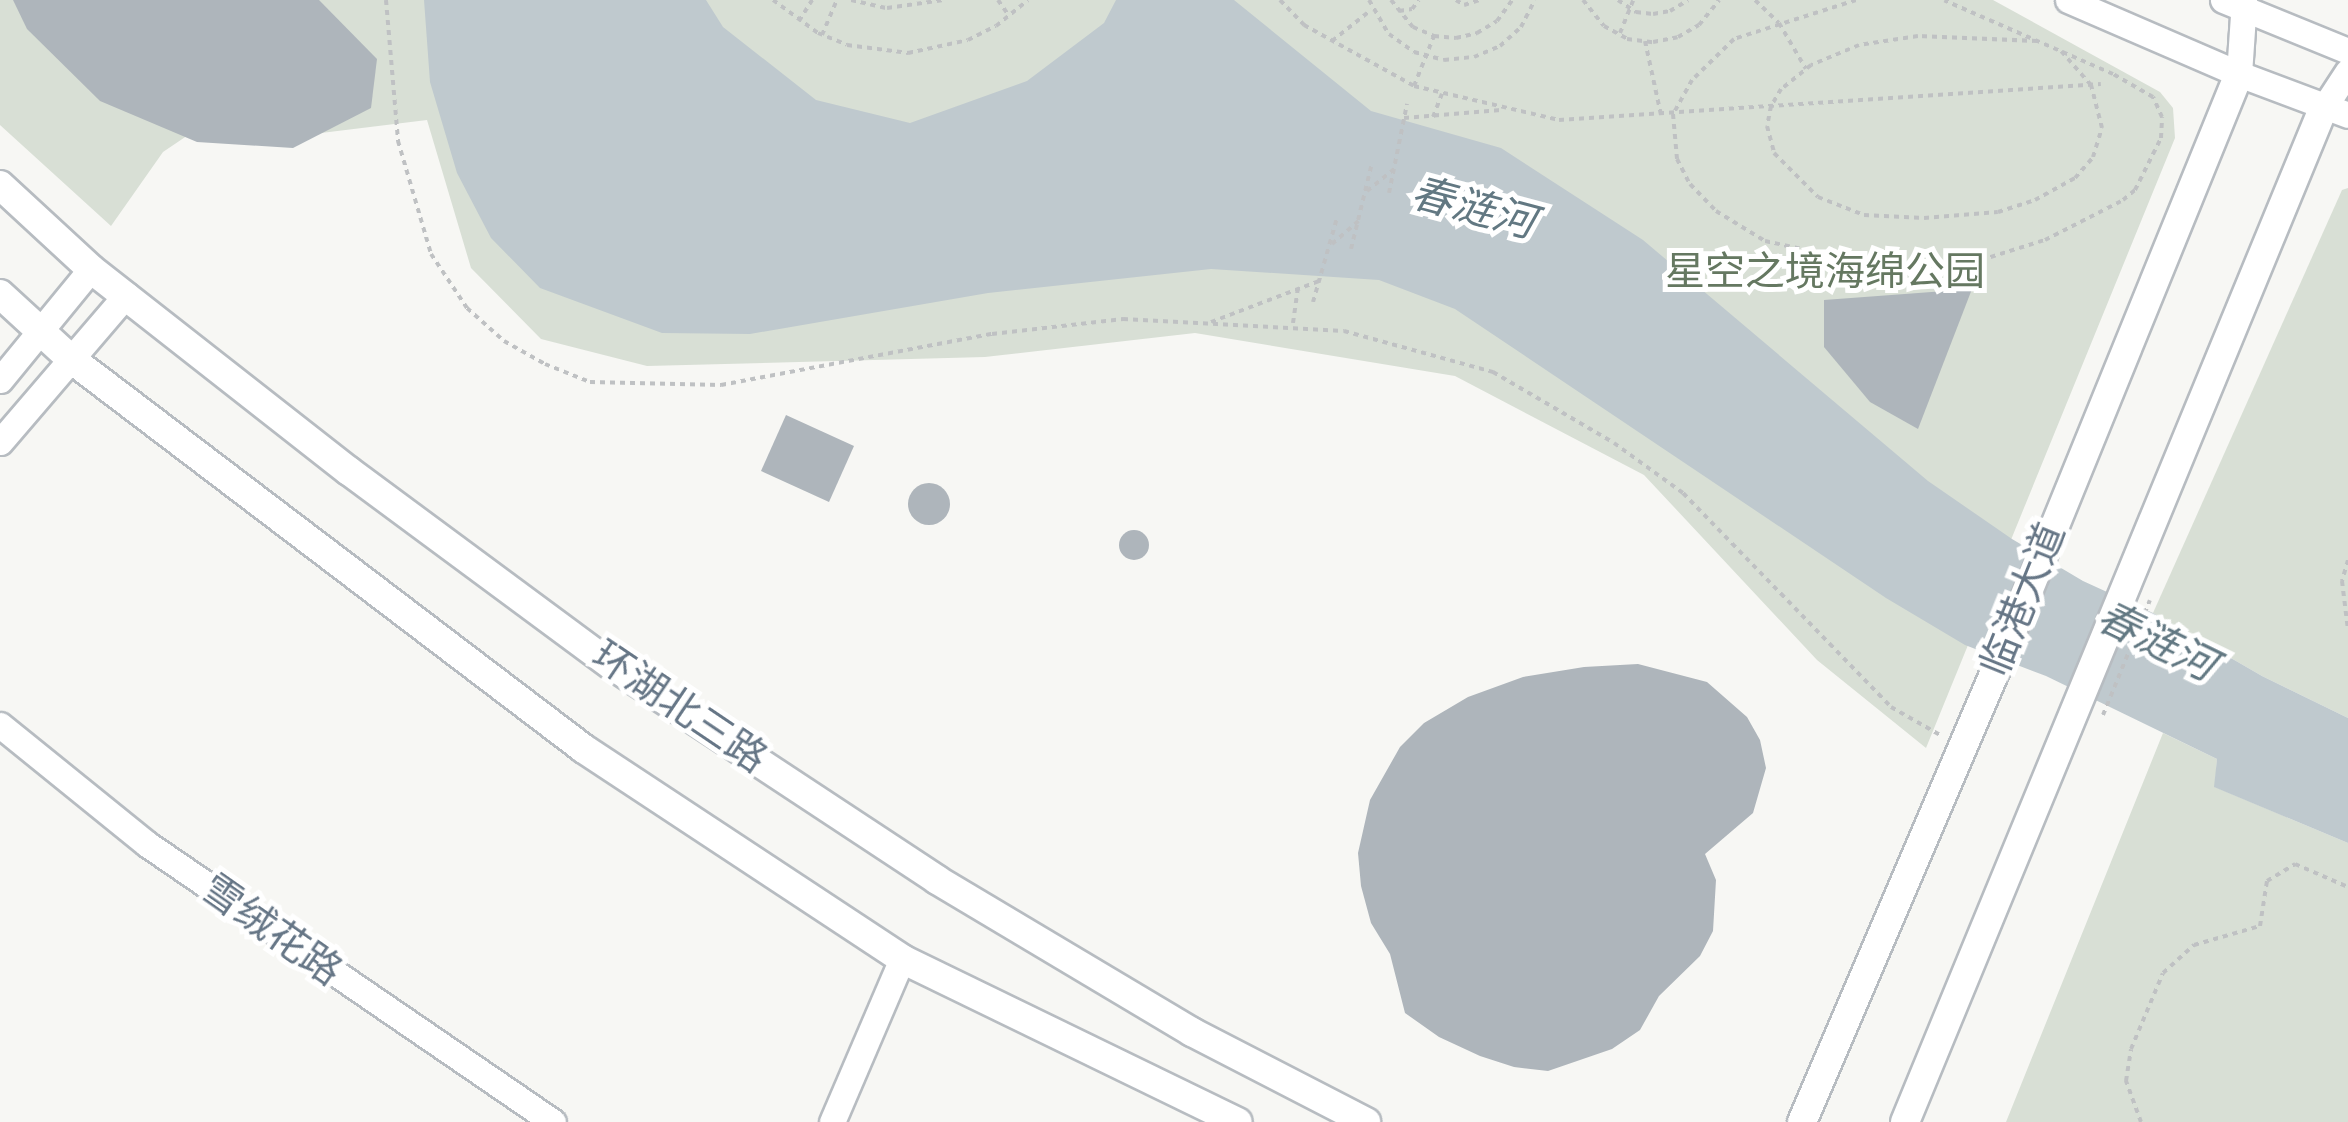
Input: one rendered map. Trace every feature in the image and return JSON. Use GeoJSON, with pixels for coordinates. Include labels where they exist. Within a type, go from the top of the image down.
{"type":"FeatureCollection","features":[{"type":"Feature","properties":{"kind":"main road","name":"临港大道"},"geometry":{"type":"LineString","coordinates":[[1802,1122],[1999,663],[2239,74]]}},
{"type":"Feature","properties":{"kind":"main road"},"geometry":{"type":"LineString","coordinates":[[1904,1122],[2091,709],[2336,112]]}},
{"type":"Feature","properties":{"kind":"main road","name":"环湖北三路"},"geometry":{"type":"LineString","coordinates":[[0,186],[91,269],[349,471],[613,666],[937,880],[1192,1032],[1366,1122]]}},
{"type":"Feature","properties":{"kind":"main road"},"geometry":{"type":"LineString","coordinates":[[0,294],[71,359],[584,749],[902,960],[1236,1122]]}},
{"type":"Feature","properties":{"kind":"street"},"geometry":{"type":"LineString","coordinates":[[2068,0],[2336,112],[2348,72]]}},
{"type":"Feature","properties":{"kind":"street"},"geometry":{"type":"LineString","coordinates":[[2239,74],[2238,2],[2348,51]]}},
{"type":"Feature","properties":{"kind":"street"},"geometry":{"type":"LineString","coordinates":[[0,380],[91,269]]}},
{"type":"Feature","properties":{"kind":"street"},"geometry":{"type":"LineString","coordinates":[[0,442],[126,295]]}},
{"type":"Feature","properties":{"kind":"street","name":"雪绒花路"},"geometry":{"type":"LineString","coordinates":[[0,725],[147,844],[553,1122]]}},
{"type":"Feature","properties":{"kind":"street"},"geometry":{"type":"LineString","coordinates":[[832,1122],[902,960]]}},
{"type":"Feature","properties":{"kind":"path"},"geometry":{"type":"LineString","coordinates":[[386,0],[398,141],[431,254],[467,308],[504,342],[590,382],[721,385],[992,334],[1123,319],[1293,324],[1344,331],[1493,372],[1614,443],[1683,494],[1892,707],[1940,735]]}},
{"type":"Feature","properties":{"kind":"path"},"geometry":{"type":"LineString","coordinates":[[773,0],[822,35],[877,52],[908,53],[968,40],[1010,16],[1028,0]]}},
{"type":"Feature","properties":{"kind":"path"},"geometry":{"type":"LineString","coordinates":[[799,21],[812,0]]}},
{"type":"Feature","properties":{"kind":"path"},"geometry":{"type":"LineString","coordinates":[[822,35],[837,0]]}},
{"type":"Feature","properties":{"kind":"path"},"geometry":{"type":"LineString","coordinates":[[850,0],[887,8],[943,0]]}},
{"type":"Feature","properties":{"kind":"path"},"geometry":{"type":"LineString","coordinates":[[998,0],[1010,16]]}},
{"type":"Feature","properties":{"kind":"path"},"geometry":{"type":"LineString","coordinates":[[1280,0],[1304,24],[1414,86],[1559,120],[2101,84]]}},
{"type":"Feature","properties":{"kind":"path"},"geometry":{"type":"LineString","coordinates":[[1369,0],[1389,34],[1444,60],[1474,57],[1500,46],[1520,27],[1535,0]]}},
{"type":"Feature","properties":{"kind":"path"},"geometry":{"type":"LineString","coordinates":[[1391,0],[1413,27],[1434,36],[1478,33],[1496,21],[1512,0]]}},
{"type":"Feature","properties":{"kind":"path"},"geometry":{"type":"LineString","coordinates":[[1397,12],[1412,9],[1419,0]]}},
{"type":"Feature","properties":{"kind":"path"},"geometry":{"type":"LineString","coordinates":[[1456,0],[1464,5],[1479,0]]}},
{"type":"Feature","properties":{"kind":"path"},"geometry":{"type":"LineString","coordinates":[[1583,0],[1604,26],[1646,41],[1700,25],[1718,0]]}},
{"type":"Feature","properties":{"kind":"path"},"geometry":{"type":"LineString","coordinates":[[1618,0],[1653,14],[1670,12],[1688,0]]}},
{"type":"Feature","properties":{"kind":"path"},"geometry":{"type":"LineString","coordinates":[[1620,34],[1633,0]]}},
{"type":"Feature","properties":{"kind":"path"},"geometry":{"type":"LineString","coordinates":[[1755,0],[1778,22],[1806,69]]}},
{"type":"Feature","properties":{"kind":"path"},"geometry":{"type":"LineString","coordinates":[[1856,0],[1778,22],[1734,40],[1692,80],[1673,114],[1678,159],[1690,184],[1716,211],[1765,241],[1884,267],[1981,260],[2046,240],[2123,200],[2134,190],[2160,138],[2162,116],[2153,97],[2042,41],[1944,0]]}},
{"type":"Feature","properties":{"kind":"path"},"geometry":{"type":"LineString","coordinates":[[1332,41],[1372,10]]}},
{"type":"Feature","properties":{"kind":"path"},"geometry":{"type":"LineString","coordinates":[[1414,86],[1434,36]]}},
{"type":"Feature","properties":{"kind":"path"},"geometry":{"type":"LineString","coordinates":[[2042,41],[1918,36],[1860,45],[1806,69],[1782,89],[1771,106],[1767,126],[1774,153],[1818,197],[1864,215],[1924,218],[1998,212],[2035,200],[2074,178],[2092,157],[2102,128],[2091,85],[2057,48]]}},
{"type":"Feature","properties":{"kind":"path"},"geometry":{"type":"LineString","coordinates":[[1646,41],[1662,115]]}},
{"type":"Feature","properties":{"kind":"path"},"geometry":{"type":"LineString","coordinates":[[1433,118],[1442,94]]}},
{"type":"Feature","properties":{"kind":"path"},"geometry":{"type":"LineString","coordinates":[[1389,193],[1407,104]]}},
{"type":"Feature","properties":{"kind":"path"},"geometry":{"type":"LineString","coordinates":[[1404,118],[1506,110]]}},
{"type":"Feature","properties":{"kind":"path"},"geometry":{"type":"LineString","coordinates":[[1352,249],[1372,163]]}},
{"type":"Feature","properties":{"kind":"path"},"geometry":{"type":"LineString","coordinates":[[1364,195],[1371,184],[1394,168]]}},
{"type":"Feature","properties":{"kind":"path"},"geometry":{"type":"LineString","coordinates":[[1313,302],[1337,218]]}},
{"type":"Feature","properties":{"kind":"path"},"geometry":{"type":"LineString","coordinates":[[1328,249],[1358,222]]}},
{"type":"Feature","properties":{"kind":"path"},"geometry":{"type":"LineString","coordinates":[[1208,323],[1319,281]]}},
{"type":"Feature","properties":{"kind":"path"},"geometry":{"type":"LineString","coordinates":[[1293,324],[1298,288]]}},
{"type":"Feature","properties":{"kind":"path"},"geometry":{"type":"LineString","coordinates":[[2348,560],[2342,582],[2348,630]]}},
{"type":"Feature","properties":{"kind":"path"},"geometry":{"type":"LineString","coordinates":[[2091,709],[2137,596]]}},
{"type":"Feature","properties":{"kind":"path"},"geometry":{"type":"LineString","coordinates":[[2141,1122],[2126,1081],[2131,1049],[2164,973],[2194,945],[2227,932],[2260,926],[2267,882],[2295,864],[2348,887]]}},
{"type":"Feature","properties":{"kind":"green space","name":"星空之境海绵公园"},"geometry":{"type":"Polygon","coordinates":[[[0,0],[1993,0],[2160,92],[2173,108],[2175,138],[1926,748],[1817,660],[1644,475],[1455,376],[1195,333],[985,357],[647,366],[541,339],[471,268],[427,120],[313,134],[234,104],[163,152],[111,226],[0,125],[0,0]]]}},
{"type":"Feature","properties":{"kind":"green space"},"geometry":{"type":"Polygon","coordinates":[[[2348,188],[2348,718],[2262,676],[2153,613],[2342,190],[2348,188]]]}},
{"type":"Feature","properties":{"kind":"green space"},"geometry":{"type":"Polygon","coordinates":[[[2163,733],[2217,759],[2215,787],[2348,843],[2348,1122],[2006,1122],[2163,733]]]}},
{"type":"Feature","properties":{"kind":"water","name":"春涟河"},"geometry":{"type":"Polygon","coordinates":[[[424,0],[706,0],[723,27],[816,100],[910,123],[1027,81],[1104,23],[1116,0],[1234,0],[1371,111],[1501,148],[1643,240],[1928,481],[2012,539],[2083,581],[2153,613],[2262,676],[2348,718],[2348,843],[2214,787],[2217,759],[2046,676],[1965,645],[1886,598],[1455,309],[1379,280],[1211,269],[988,293],[750,334],[662,333],[540,288],[491,238],[457,173],[430,82],[424,0]]]}},
{"type":"Feature","properties":{"kind":"building"},"geometry":{"type":"Polygon","coordinates":[[[13,0],[319,0],[377,59],[371,108],[293,148],[197,142],[100,101],[27,29],[13,0]]]}},
{"type":"Feature","properties":{"kind":"building"},"geometry":{"type":"Polygon","coordinates":[[[1972,289],[1918,429],[1870,402],[1824,347],[1824,300],[1972,289]]]}},
{"type":"Feature","properties":{"kind":"building"},"geometry":{"type":"Polygon","coordinates":[[[786,415],[854,446],[829,502],[761,471],[786,415]]]}},
{"type":"Feature","properties":{"kind":"building"},"geometry":{"type":"Polygon","coordinates":[[[929,483],[944,489],[950,504],[944,519],[929,525],[914,519],[908,504],[914,489],[929,483]]]}},
{"type":"Feature","properties":{"kind":"building"},"geometry":{"type":"Polygon","coordinates":[[[1134,530],[1145,534],[1149,545],[1145,556],[1134,560],[1123,556],[1119,545],[1123,534],[1134,530]]]}},
{"type":"Feature","properties":{"kind":"building"},"geometry":{"type":"Polygon","coordinates":[[[1638,664],[1707,682],[1747,717],[1760,740],[1766,768],[1753,813],[1705,854],[1716,880],[1713,931],[1700,956],[1659,996],[1640,1030],[1612,1049],[1548,1071],[1514,1067],[1439,1037],[1405,1013],[1390,954],[1371,923],[1361,886],[1358,853],[1370,800],[1400,747],[1424,723],[1468,697],[1523,677],[1584,667],[1638,664]]]}}]}
